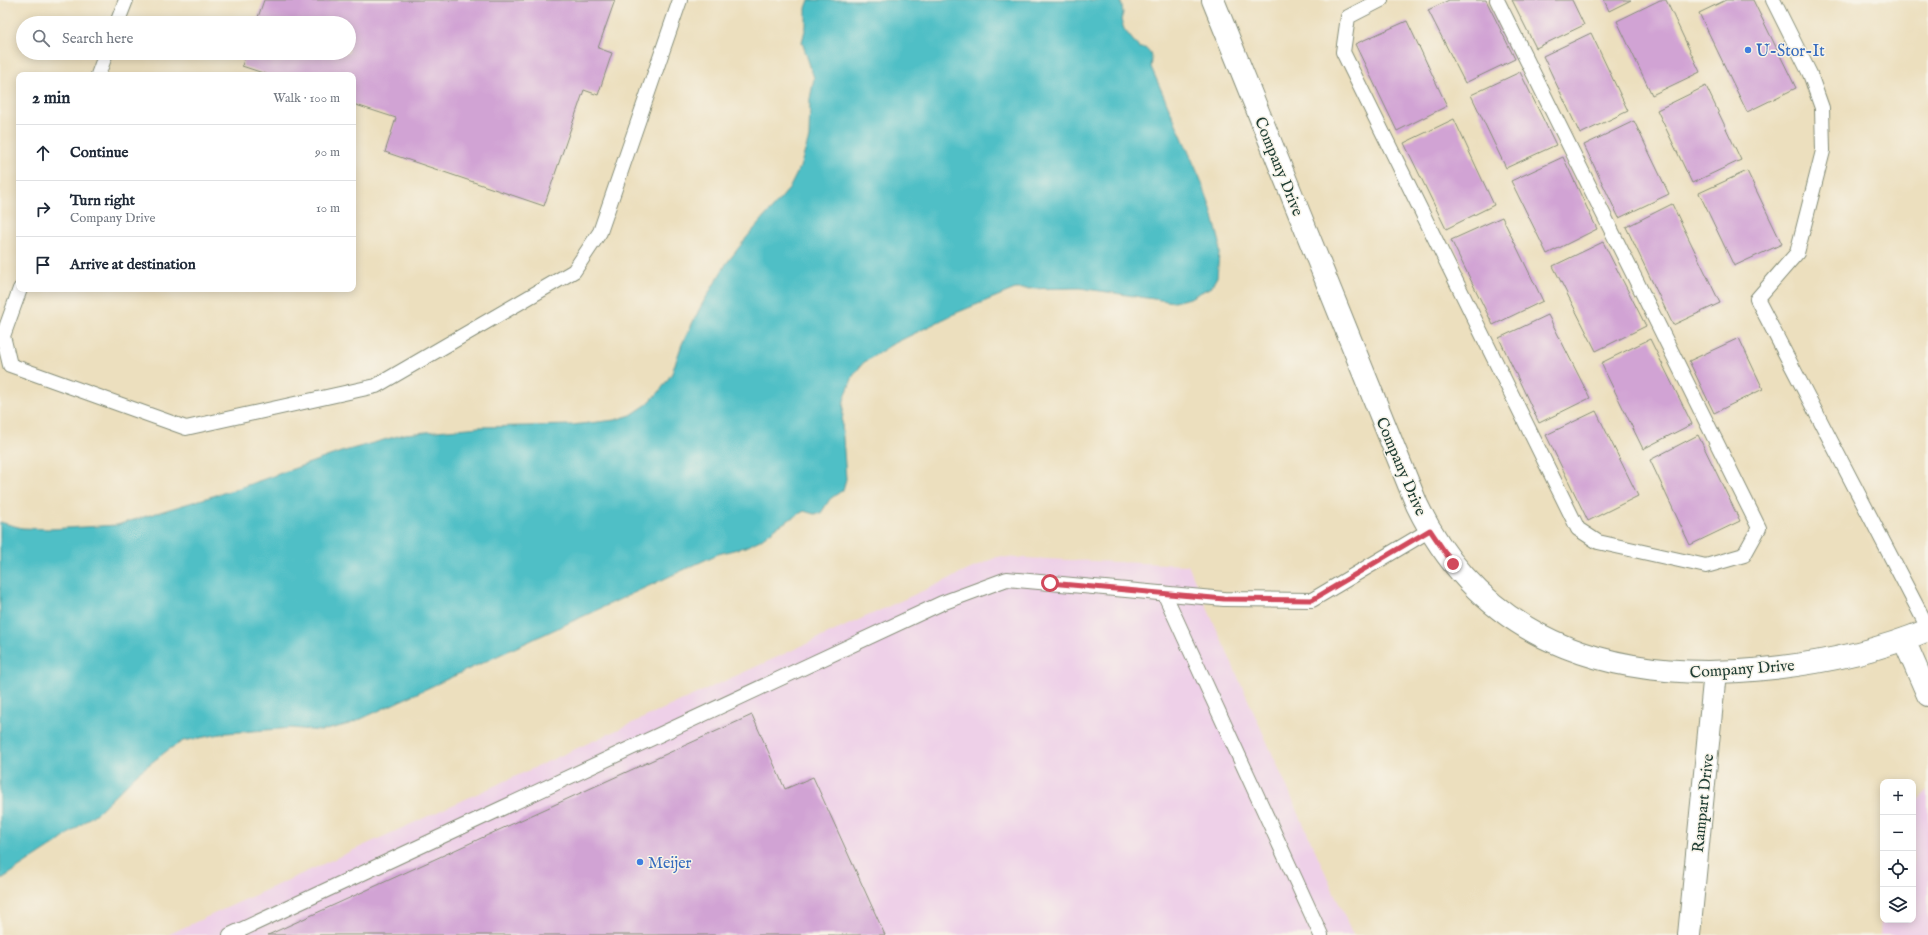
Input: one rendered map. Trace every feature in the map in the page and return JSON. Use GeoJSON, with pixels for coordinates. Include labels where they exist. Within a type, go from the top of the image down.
{"type":"FeatureCollection","features":[{"type":"Feature","properties":{"kind":"street","name":"Company Drive"},"geometry":{"type":"LineString","coordinates":[[1213,0],[1417,505],[1430,530],[1453,564],[1477,590],[1505,614],[1543,637],[1577,652],[1600,659],[1666,671],[1739,672],[1812,663],[1860,653],[1904,640],[1928,629]]}},
{"type":"Feature","properties":{"kind":"street"},"geometry":{"type":"LineString","coordinates":[[1904,640],[1928,695]]}},
{"type":"Feature","properties":{"kind":"street","name":"Rampart Drive"},"geometry":{"type":"LineString","coordinates":[[1689,935],[1715,672]]}},
{"type":"Feature","properties":{"kind":"lane"},"geometry":{"type":"LineString","coordinates":[[120,16],[126,0]]}},
{"type":"Feature","properties":{"kind":"lane"},"geometry":{"type":"LineString","coordinates":[[19,292],[3,336],[10,364],[186,428],[376,386],[574,271],[600,232],[680,0]]}},
{"type":"Feature","properties":{"kind":"lane"},"geometry":{"type":"LineString","coordinates":[[1381,0],[1348,17],[1343,52],[1578,530],[1598,542],[1706,566],[1744,555],[1759,528],[1496,0]]}},
{"type":"Feature","properties":{"kind":"lane"},"geometry":{"type":"LineString","coordinates":[[1773,0],[1810,74],[1822,108],[1822,151],[1798,253],[1757,299],[1928,629]]}},
{"type":"Feature","properties":{"kind":"lane"},"geometry":{"type":"LineString","coordinates":[[99,72],[103,60]]}},
{"type":"Feature","properties":{"kind":"lane"},"geometry":{"type":"LineString","coordinates":[[230,935],[942,602],[1007,579],[1224,599],[1312,600],[1430,530]]}},
{"type":"Feature","properties":{"kind":"lane"},"geometry":{"type":"LineString","coordinates":[[1164,593],[1321,935]]}},
{"type":"Feature","properties":{"kind":"shaded area"},"geometry":{"type":"Polygon","coordinates":[[[997,557],[1188,565],[1353,935],[167,935],[997,557]]]}},
{"type":"Feature","properties":{"kind":"shaded area"},"geometry":{"type":"Polygon","coordinates":[[[1928,791],[1928,935],[1880,935],[1881,923],[1916,923],[1916,803],[1928,791]]]}},
{"type":"Feature","properties":{"kind":"water"},"geometry":{"type":"Polygon","coordinates":[[[809,0],[1121,0],[1123,13],[1121,20],[1124,29],[1139,48],[1145,48],[1151,54],[1151,67],[1200,178],[1210,205],[1220,243],[1217,277],[1211,287],[1190,298],[1174,302],[1080,288],[1015,289],[956,313],[891,345],[863,363],[853,376],[844,400],[842,424],[846,479],[843,490],[830,499],[821,513],[814,514],[804,511],[777,527],[760,540],[745,547],[718,554],[350,724],[321,731],[292,728],[226,733],[183,741],[168,750],[138,773],[99,811],[54,845],[0,880],[0,522],[22,528],[50,529],[117,525],[236,489],[341,452],[405,434],[479,427],[572,425],[615,420],[631,415],[646,405],[660,391],[672,373],[682,344],[701,306],[726,264],[747,237],[789,189],[800,167],[809,138],[810,99],[814,78],[802,42],[806,26],[806,8],[809,0]]]}},
{"type":"Feature","properties":{"kind":"building"},"geometry":{"type":"Polygon","coordinates":[[[264,0],[615,0],[598,48],[612,53],[598,95],[584,90],[544,206],[385,152],[396,118],[356,105],[356,72],[260,72],[242,66],[244,60],[356,60],[356,16],[258,16],[264,0]]]}},
{"type":"Feature","properties":{"kind":"building"},"geometry":{"type":"Polygon","coordinates":[[[1449,0],[1486,0],[1515,59],[1465,83],[1428,10],[1449,0]]]}},
{"type":"Feature","properties":{"kind":"building"},"geometry":{"type":"Polygon","coordinates":[[[1512,0],[1572,0],[1584,25],[1536,48],[1512,0]]]}},
{"type":"Feature","properties":{"kind":"building"},"geometry":{"type":"Polygon","coordinates":[[[1604,0],[1631,0],[1609,11],[1604,0]]]}},
{"type":"Feature","properties":{"kind":"building"},"geometry":{"type":"Polygon","coordinates":[[[1660,0],[1666,0],[1700,72],[1652,95],[1617,21],[1660,0]]]}},
{"type":"Feature","properties":{"kind":"building","name":"U-Stor-It"},"geometry":{"type":"Polygon","coordinates":[[[1726,0],[1753,0],[1796,88],[1747,112],[1699,13],[1726,0]]]}},
{"type":"Feature","properties":{"kind":"building"},"geometry":{"type":"Polygon","coordinates":[[[1407,21],[1447,106],[1397,131],[1355,44],[1407,21]]]}},
{"type":"Feature","properties":{"kind":"building"},"geometry":{"type":"Polygon","coordinates":[[[1591,33],[1628,111],[1580,134],[1543,56],[1591,33]]]}},
{"type":"Feature","properties":{"kind":"building"},"geometry":{"type":"Polygon","coordinates":[[[1520,72],[1556,145],[1506,168],[1471,95],[1520,72]]]}},
{"type":"Feature","properties":{"kind":"building"},"geometry":{"type":"Polygon","coordinates":[[[1706,86],[1741,160],[1692,183],[1657,110],[1706,86]]]}},
{"type":"Feature","properties":{"kind":"building"},"geometry":{"type":"Polygon","coordinates":[[[1454,119],[1494,205],[1446,229],[1404,143],[1454,119]]]}},
{"type":"Feature","properties":{"kind":"building"},"geometry":{"type":"Polygon","coordinates":[[[1634,121],[1669,194],[1619,218],[1584,145],[1634,121]]]}},
{"type":"Feature","properties":{"kind":"building"},"geometry":{"type":"Polygon","coordinates":[[[1563,157],[1597,229],[1547,254],[1511,181],[1563,157]]]}},
{"type":"Feature","properties":{"kind":"building"},"geometry":{"type":"Polygon","coordinates":[[[1747,171],[1782,244],[1734,266],[1699,193],[1747,171]]]}},
{"type":"Feature","properties":{"kind":"building"},"geometry":{"type":"Polygon","coordinates":[[[1672,204],[1720,303],[1673,325],[1626,227],[1672,204]]]}},
{"type":"Feature","properties":{"kind":"building"},"geometry":{"type":"Polygon","coordinates":[[[1502,217],[1543,301],[1493,325],[1451,240],[1502,217]]]}},
{"type":"Feature","properties":{"kind":"building"},"geometry":{"type":"Polygon","coordinates":[[[1603,242],[1646,326],[1596,351],[1553,266],[1603,242]]]}},
{"type":"Feature","properties":{"kind":"building"},"geometry":{"type":"Polygon","coordinates":[[[1548,315],[1590,398],[1539,423],[1499,338],[1548,315]]]}},
{"type":"Feature","properties":{"kind":"building"},"geometry":{"type":"Polygon","coordinates":[[[1739,338],[1763,389],[1714,413],[1689,361],[1739,338]]]}},
{"type":"Feature","properties":{"kind":"building"},"geometry":{"type":"Polygon","coordinates":[[[1650,339],[1692,424],[1643,449],[1601,363],[1650,339]]]}},
{"type":"Feature","properties":{"kind":"building"},"geometry":{"type":"Polygon","coordinates":[[[1596,411],[1638,496],[1588,521],[1546,435],[1596,411]]]}},
{"type":"Feature","properties":{"kind":"building"},"geometry":{"type":"Polygon","coordinates":[[[1698,435],[1740,521],[1690,545],[1650,460],[1698,435]]]}},
{"type":"Feature","properties":{"kind":"building","name":"Meijer"},"geometry":{"type":"Polygon","coordinates":[[[752,715],[785,789],[813,777],[885,935],[268,935],[752,715]]]}},
{"type":"Feature","properties":{"kind":"place","name":"U-Stor-It"},"geometry":{"type":"Point","coordinates":[1748,50]}},
{"type":"Feature","properties":{"kind":"place","name":"Meijer"},"geometry":{"type":"Point","coordinates":[640,862]}},
{"type":"Feature","properties":{"kind":"route"},"geometry":{"type":"LineString","coordinates":[[1050,583],[1224,599],[1312,600],[1430,530],[1453,564]]}}]}
